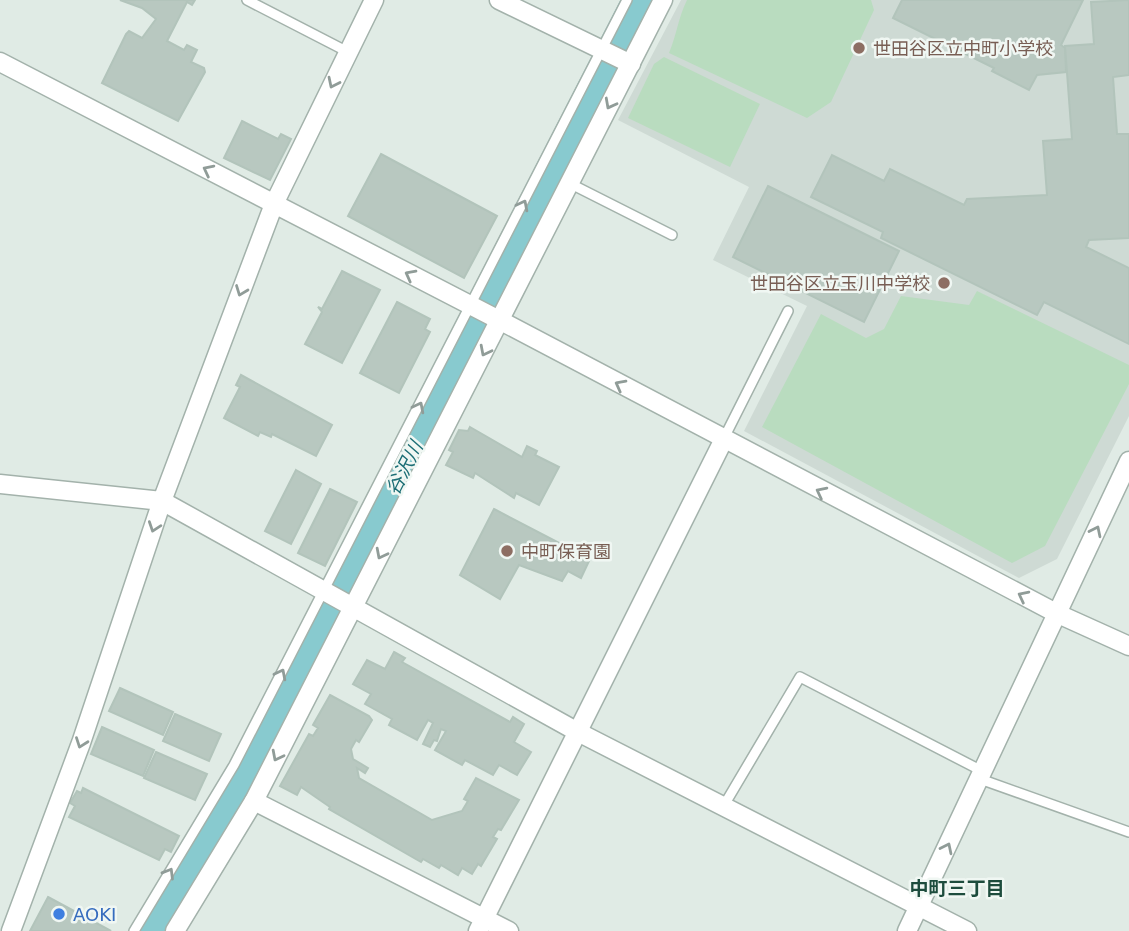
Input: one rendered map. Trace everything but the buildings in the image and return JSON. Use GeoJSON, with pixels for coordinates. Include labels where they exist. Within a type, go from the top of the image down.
{"type":"FeatureCollection","features":[{"type":"Feature","properties":{"kind":"street"},"geometry":{"type":"LineString","coordinates":[[11,931],[81,743],[163,501],[274,204],[374,0]]}},
{"type":"Feature","properties":{"kind":"street"},"geometry":{"type":"LineString","coordinates":[[499,0],[615,56]]}},
{"type":"Feature","properties":{"kind":"street"},"geometry":{"type":"LineString","coordinates":[[175,931],[254,801],[501,321],[569,183],[615,56],[663,0]]}},
{"type":"Feature","properties":{"kind":"street"},"geometry":{"type":"LineString","coordinates":[[0,62],[501,321],[723,441],[1056,613],[1129,646]]}},
{"type":"Feature","properties":{"kind":"street"},"geometry":{"type":"LineString","coordinates":[[481,925],[723,441]]}},
{"type":"Feature","properties":{"kind":"street"},"geometry":{"type":"LineString","coordinates":[[907,931],[1129,461]]}},
{"type":"Feature","properties":{"kind":"street"},"geometry":{"type":"LineString","coordinates":[[0,484],[163,501],[576,731],[967,931]]}},
{"type":"Feature","properties":{"kind":"street"},"geometry":{"type":"LineString","coordinates":[[254,801],[481,925],[509,931]]}},
{"type":"Feature","properties":{"kind":"lane"},"geometry":{"type":"LineString","coordinates":[[247,0],[348,52]]}},
{"type":"Feature","properties":{"kind":"lane"},"geometry":{"type":"LineString","coordinates":[[134,931],[234,765],[470,307],[615,56],[626,0]]}},
{"type":"Feature","properties":{"kind":"lane"},"geometry":{"type":"LineString","coordinates":[[569,183],[672,235]]}},
{"type":"Feature","properties":{"kind":"lane"},"geometry":{"type":"LineString","coordinates":[[723,441],[788,310]]}},
{"type":"Feature","properties":{"kind":"lane"},"geometry":{"type":"LineString","coordinates":[[723,807],[800,677],[982,775],[1129,832]]}},
{"type":"Feature","properties":{"kind":"shaded area","name":"世田谷区立玉川中学校"},"geometry":{"type":"Polygon","coordinates":[[[681,0],[1129,0],[1129,416],[1057,559],[1019,578],[744,431],[807,306],[713,260],[749,187],[618,120],[681,0]]]}},
{"type":"Feature","properties":{"kind":"green space"},"geometry":{"type":"Polygon","coordinates":[[[687,0],[871,0],[874,10],[831,102],[807,118],[669,53],[687,0]]]}},
{"type":"Feature","properties":{"kind":"green space"},"geometry":{"type":"Polygon","coordinates":[[[664,57],[760,104],[730,167],[628,118],[654,64],[664,57]]]}},
{"type":"Feature","properties":{"kind":"green space"},"geometry":{"type":"Polygon","coordinates":[[[977,291],[1129,365],[1129,384],[1045,546],[1012,563],[762,427],[821,314],[866,338],[884,329],[901,296],[969,305],[977,291]]]}},
{"type":"Feature","properties":{"kind":"waterway","name":"谷沢川"},"geometry":{"type":"LineString","coordinates":[[153,931],[247,775],[644,0]]}},
{"type":"Feature","properties":{"kind":"place","name":"世田谷区立中町小学校"},"geometry":{"type":"Point","coordinates":[859,48]}},
{"type":"Feature","properties":{"kind":"place","name":"世田谷区立玉川中学校"},"geometry":{"type":"Point","coordinates":[944,283]}},
{"type":"Feature","properties":{"kind":"place","name":"中町保育園"},"geometry":{"type":"Point","coordinates":[507,551]}},
{"type":"Feature","properties":{"kind":"place","name":"AOKI"},"geometry":{"type":"Point","coordinates":[59,914]}},
{"type":"Feature","properties":{"kind":"district","name":"中町三丁目"},"geometry":{"type":"Point","coordinates":[957,888]}}]}
